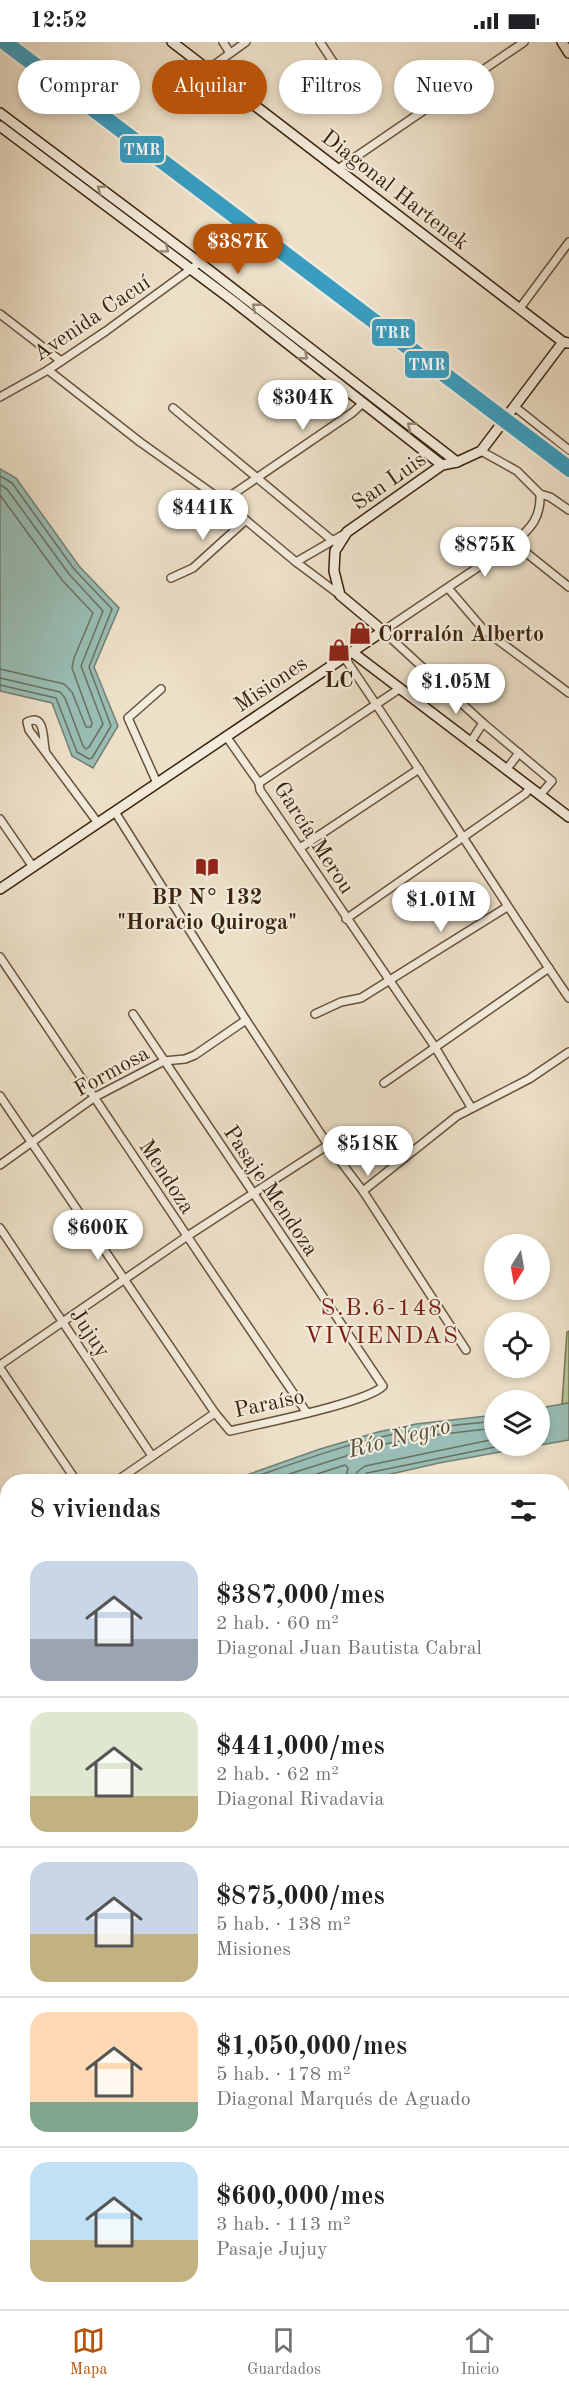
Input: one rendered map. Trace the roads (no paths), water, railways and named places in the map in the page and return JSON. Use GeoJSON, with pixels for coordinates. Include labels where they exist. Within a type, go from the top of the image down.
{"type":"FeatureCollection","features":[{"type":"Feature","properties":{"kind":"street","name":"Diagonal Hartenek"},"geometry":{"type":"LineString","coordinates":[[172,42],[194,60]]}},
{"type":"Feature","properties":{"kind":"street"},"geometry":{"type":"LineString","coordinates":[[223,42],[231,53]]}},
{"type":"Feature","properties":{"kind":"street"},"geometry":{"type":"LineString","coordinates":[[221,60],[246,42]]}},
{"type":"Feature","properties":{"kind":"street"},"geometry":{"type":"LineString","coordinates":[[320,42],[332,60]]}},
{"type":"Feature","properties":{"kind":"street"},"geometry":{"type":"LineString","coordinates":[[338,169],[524,42]]}},
{"type":"Feature","properties":{"kind":"street"},"geometry":{"type":"LineString","coordinates":[[562,42],[569,53]]}},
{"type":"Feature","properties":{"kind":"street"},"geometry":{"type":"LineString","coordinates":[[0,113],[196,266],[442,465]]}},
{"type":"Feature","properties":{"kind":"street","name":"Diagonal Hartenek"},"geometry":{"type":"LineString","coordinates":[[265,114],[566,343]]}},
{"type":"Feature","properties":{"kind":"street"},"geometry":{"type":"LineString","coordinates":[[0,126],[196,266],[457,462]]}},
{"type":"Feature","properties":{"kind":"street"},"geometry":{"type":"LineString","coordinates":[[34,152],[41,143]]}},
{"type":"Feature","properties":{"kind":"street"},"geometry":{"type":"LineString","coordinates":[[520,308],[569,242]]}},
{"type":"Feature","properties":{"kind":"street","name":"Avenida Cacuí"},"geometry":{"type":"LineString","coordinates":[[0,397],[62,361],[196,266]]}},
{"type":"Feature","properties":{"kind":"street"},"geometry":{"type":"LineString","coordinates":[[0,314],[62,361]]}},
{"type":"Feature","properties":{"kind":"street","name":"San Luis"},"geometry":{"type":"LineString","coordinates":[[296,562],[347,532],[442,465],[457,462],[481,451],[566,343]]}},
{"type":"Feature","properties":{"kind":"street"},"geometry":{"type":"LineString","coordinates":[[48,370],[140,442],[223,501],[383,631],[483,723],[552,781],[540,795]]}},
{"type":"Feature","properties":{"kind":"street"},"geometry":{"type":"LineString","coordinates":[[223,501],[352,413],[363,403]]}},
{"type":"Feature","properties":{"kind":"street"},"geometry":{"type":"LineString","coordinates":[[515,407],[569,450]]}},
{"type":"Feature","properties":{"kind":"street"},"geometry":{"type":"LineString","coordinates":[[173,408],[333,541]]}},
{"type":"Feature","properties":{"kind":"street"},"geometry":{"type":"LineString","coordinates":[[481,451],[517,471],[540,494],[550,496],[569,510]]}},
{"type":"Feature","properties":{"kind":"street","name":"Misiones"},"geometry":{"type":"LineString","coordinates":[[0,889],[514,543],[530,529],[540,509],[540,494]]}},
{"type":"Feature","properties":{"kind":"street"},"geometry":{"type":"LineString","coordinates":[[171,578],[193,568],[246,520]]}},
{"type":"Feature","properties":{"kind":"street"},"geometry":{"type":"LineString","coordinates":[[340,595],[334,571],[335,551],[347,532]]}},
{"type":"Feature","properties":{"kind":"street"},"geometry":{"type":"LineString","coordinates":[[514,543],[569,587]]}},
{"type":"Feature","properties":{"kind":"street"},"geometry":{"type":"LineString","coordinates":[[448,588],[483,629],[569,693]]}},
{"type":"Feature","properties":{"kind":"street"},"geometry":{"type":"LineString","coordinates":[[348,654],[569,817]]}},
{"type":"Feature","properties":{"kind":"street"},"geometry":{"type":"LineString","coordinates":[[348,654],[376,704],[464,836],[507,907],[569,998]]}},
{"type":"Feature","properties":{"kind":"street"},"geometry":{"type":"LineString","coordinates":[[157,783],[128,718],[161,689]]}},
{"type":"Feature","properties":{"kind":"street"},"geometry":{"type":"LineString","coordinates":[[259,783],[399,690]]}},
{"type":"Feature","properties":{"kind":"street"},"geometry":{"type":"LineString","coordinates":[[470,743],[483,723]]}},
{"type":"Feature","properties":{"kind":"street","name":"García Merou"},"geometry":{"type":"LineString","coordinates":[[226,736],[346,918],[435,1047],[471,1107]]}},
{"type":"Feature","properties":{"kind":"street"},"geometry":{"type":"LineString","coordinates":[[46,753],[98,823]]}},
{"type":"Feature","properties":{"kind":"street"},"geometry":{"type":"LineString","coordinates":[[506,770],[519,753]]}},
{"type":"Feature","properties":{"kind":"street"},"geometry":{"type":"LineString","coordinates":[[300,848],[419,769]]}},
{"type":"Feature","properties":{"kind":"street"},"geometry":{"type":"LineString","coordinates":[[346,918],[525,794],[530,788]]}},
{"type":"Feature","properties":{"kind":"street"},"geometry":{"type":"LineString","coordinates":[[115,812],[246,1020],[328,1145],[363,1191],[466,1350]]}},
{"type":"Feature","properties":{"kind":"street"},"geometry":{"type":"LineString","coordinates":[[0,819],[33,867]]}},
{"type":"Feature","properties":{"kind":"street"},"geometry":{"type":"LineString","coordinates":[[315,1014],[341,1002],[361,998],[507,907]]}},
{"type":"Feature","properties":{"kind":"street","name":"Mendoza"},"geometry":{"type":"LineString","coordinates":[[0,957],[186,1237],[307,1413]]}},
{"type":"Feature","properties":{"kind":"street"},"geometry":{"type":"LineString","coordinates":[[384,1083],[549,968]]}},
{"type":"Feature","properties":{"kind":"street","name":"Pasaje Mendoza"},"geometry":{"type":"LineString","coordinates":[[133,1014],[383,1386]]}},
{"type":"Feature","properties":{"kind":"street","name":"Formosa"},"geometry":{"type":"LineString","coordinates":[[0,1165],[95,1097],[164,1061],[185,1059],[195,1055],[246,1020]]}},
{"type":"Feature","properties":{"kind":"street"},"geometry":{"type":"LineString","coordinates":[[363,1191],[471,1107],[529,1079],[569,1052]]}},
{"type":"Feature","properties":{"kind":"street"},"geometry":{"type":"LineString","coordinates":[[0,1096],[215,1413]]}},
{"type":"Feature","properties":{"kind":"street"},"geometry":{"type":"LineString","coordinates":[[71,1474],[0,1367],[186,1237],[328,1145]]}},
{"type":"Feature","properties":{"kind":"street","name":"Jujuy"},"geometry":{"type":"LineString","coordinates":[[0,1228],[152,1456]]}},
{"type":"Feature","properties":{"kind":"street","name":"Paraíso"},"geometry":{"type":"LineString","coordinates":[[126,1474],[215,1413],[230,1431],[307,1413],[367,1395],[378,1391],[383,1386]]}},
{"type":"Feature","properties":{"kind":"water"},"geometry":{"type":"Polygon","coordinates":[[[0,469],[16,478],[79,566],[119,608],[94,667],[118,726],[93,768],[72,756],[52,703],[0,691],[0,469]]]}},
{"type":"Feature","properties":{"kind":"water"},"geometry":{"type":"Polygon","coordinates":[[[569,1403],[569,1440],[550,1443],[550,1406],[569,1403]]]}},
{"type":"Feature","properties":{"kind":"water","name":"Río Negro"},"geometry":{"type":"Polygon","coordinates":[[[484,1416],[484,1455],[391,1474],[250,1474],[320,1449],[378,1432],[416,1424],[484,1416]]]}},
{"type":"Feature","properties":{"kind":"place","name":"Corralón Alberto"},"geometry":{"type":"Point","coordinates":[360,633]}},
{"type":"Feature","properties":{"kind":"place","name":"LC"},"geometry":{"type":"Point","coordinates":[339,650]}},
{"type":"Feature","properties":{"kind":"place","name":"BP N° 132 \"Horacio Quiroga\""},"geometry":{"type":"Point","coordinates":[207,867]}},
{"type":"Feature","properties":{"kind":"district","name":"S.B.6-148 VIVIENDAS"},"geometry":{"type":"Point","coordinates":[382,1321]}}]}
